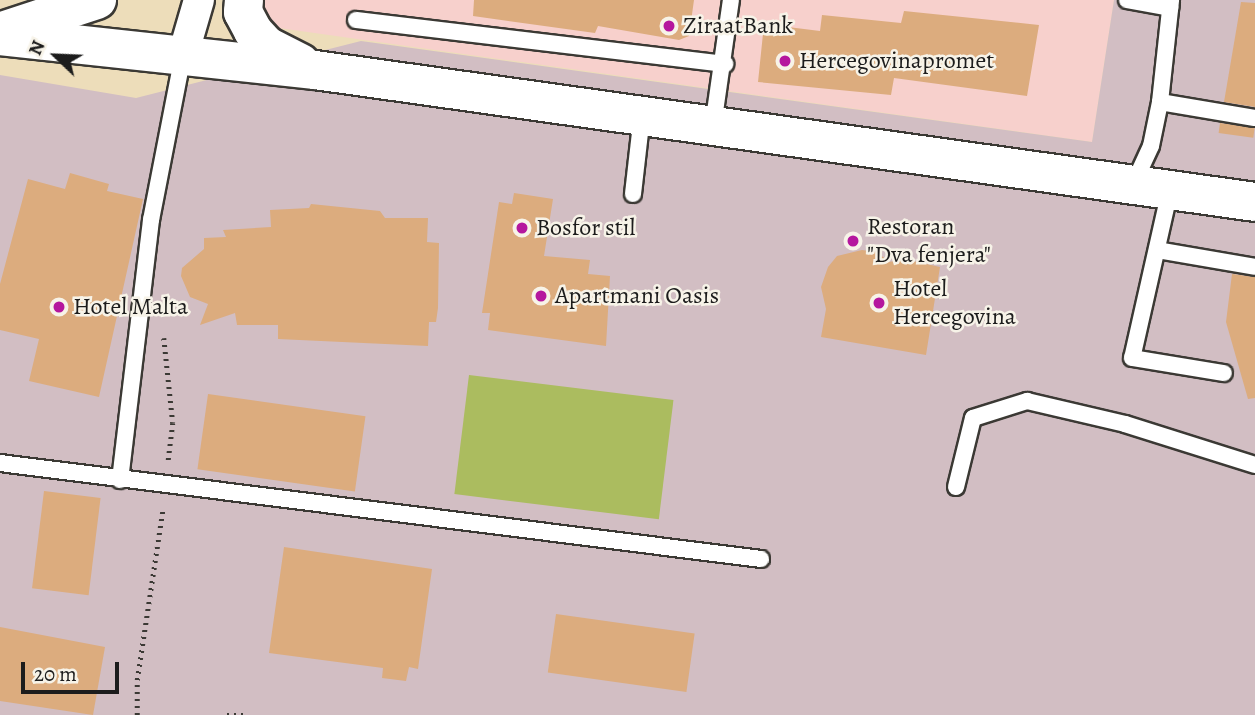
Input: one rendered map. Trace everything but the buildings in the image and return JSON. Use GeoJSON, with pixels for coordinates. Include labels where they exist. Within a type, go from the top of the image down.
{"type":"FeatureCollection","features":[{"type":"Feature","properties":{"kind":"main road"},"geometry":{"type":"LineString","coordinates":[[0,34],[97,0]]}},
{"type":"Feature","properties":{"kind":"main road"},"geometry":{"type":"LineString","coordinates":[[244,0],[243,12],[267,46],[315,70]]}},
{"type":"Feature","properties":{"kind":"main road"},"geometry":{"type":"LineString","coordinates":[[0,34],[315,70],[1255,202]]}},
{"type":"Feature","properties":{"kind":"street"},"geometry":{"type":"LineString","coordinates":[[183,55],[199,0]]}},
{"type":"Feature","properties":{"kind":"lane"},"geometry":{"type":"LineString","coordinates":[[713,126],[732,0]]}},
{"type":"Feature","properties":{"kind":"lane"},"geometry":{"type":"LineString","coordinates":[[1127,0],[1170,4],[1160,102],[1151,146],[1157,250],[1132,358],[1224,373]]}},
{"type":"Feature","properties":{"kind":"lane"},"geometry":{"type":"LineString","coordinates":[[356,20],[724,64]]}},
{"type":"Feature","properties":{"kind":"lane"},"geometry":{"type":"LineString","coordinates":[[120,480],[151,220],[183,55]]}},
{"type":"Feature","properties":{"kind":"lane"},"geometry":{"type":"LineString","coordinates":[[1160,102],[1255,118]]}},
{"type":"Feature","properties":{"kind":"lane"},"geometry":{"type":"LineString","coordinates":[[634,194],[642,116]]}},
{"type":"Feature","properties":{"kind":"lane"},"geometry":{"type":"LineString","coordinates":[[1157,250],[1255,267]]}},
{"type":"Feature","properties":{"kind":"lane"},"geometry":{"type":"LineString","coordinates":[[957,487],[973,418],[1027,401],[1125,424],[1255,465]]}},
{"type":"Feature","properties":{"kind":"lane"},"geometry":{"type":"LineString","coordinates":[[0,463],[761,559]]}},
{"type":"Feature","properties":{"kind":"path"},"geometry":{"type":"LineString","coordinates":[[228,715],[247,715]]}},
{"type":"Feature","properties":{"kind":"shaded area"},"geometry":{"type":"Polygon","coordinates":[[[242,0],[1114,0],[1092,142],[279,28],[242,0]]]}},
{"type":"Feature","properties":{"kind":"shaded area"},"geometry":{"type":"Polygon","coordinates":[[[1114,0],[1255,0],[1255,715],[0,715],[0,75],[136,98],[361,41],[1092,142],[1114,0]]]}},
{"type":"Feature","properties":{"kind":"green space"},"geometry":{"type":"Polygon","coordinates":[[[469,375],[673,400],[659,519],[454,494],[469,375]]]}},
{"type":"Feature","properties":{"kind":"place","name":"ZiraatBank"},"geometry":{"type":"Point","coordinates":[669,26]}},
{"type":"Feature","properties":{"kind":"place","name":"Hercegovinapromet"},"geometry":{"type":"Point","coordinates":[785,61]}},
{"type":"Feature","properties":{"kind":"place","name":"Bosfor stil"},"geometry":{"type":"Point","coordinates":[522,228]}},
{"type":"Feature","properties":{"kind":"place","name":"Restoran \"Dva fenjera\""},"geometry":{"type":"Point","coordinates":[853,241]}},
{"type":"Feature","properties":{"kind":"place","name":"Apartmani Oasis"},"geometry":{"type":"Point","coordinates":[541,296]}},
{"type":"Feature","properties":{"kind":"place","name":"Hotel Hercegovina"},"geometry":{"type":"Point","coordinates":[879,303]}},
{"type":"Feature","properties":{"kind":"place","name":"Hotel Malta"},"geometry":{"type":"Point","coordinates":[59,307]}}]}
